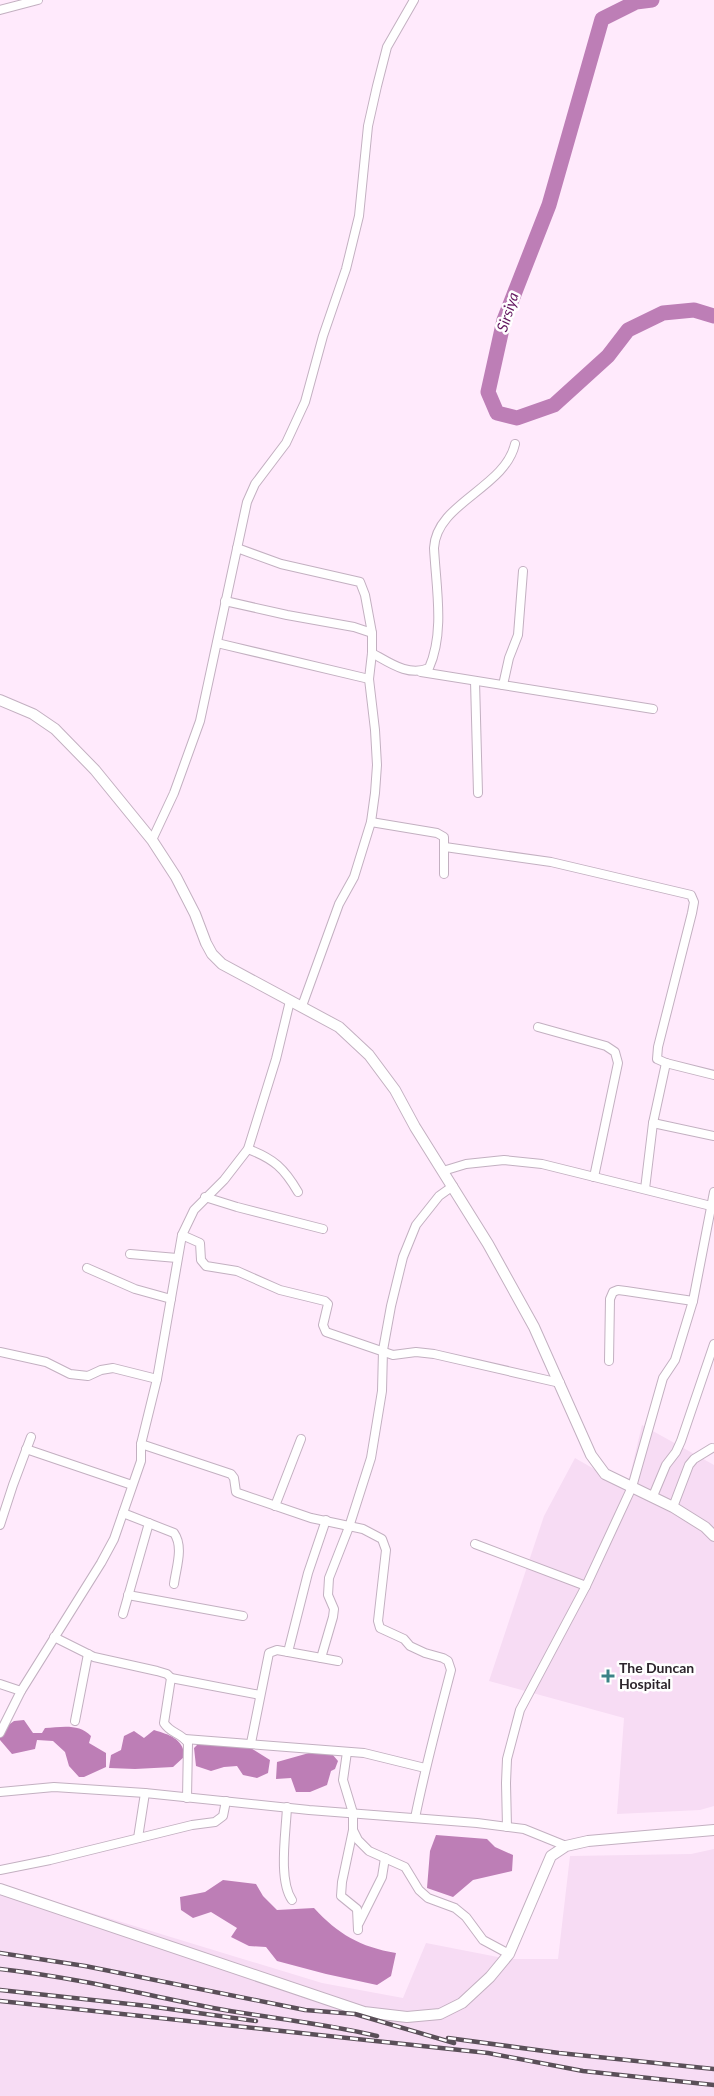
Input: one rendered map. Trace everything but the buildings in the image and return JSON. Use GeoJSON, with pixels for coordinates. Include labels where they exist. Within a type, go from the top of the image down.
{"type":"FeatureCollection","features":[{"type":"Feature","properties":{"kind":"street"},"geometry":{"type":"LineString","coordinates":[[0,10],[38,0]]}},
{"type":"Feature","properties":{"kind":"street"},"geometry":{"type":"LineString","coordinates":[[152,840],[174,793],[200,721],[247,502],[254,484],[286,443],[304,402],[323,336],[346,269],[359,216],[368,126],[379,76],[387,47],[414,0]]}},
{"type":"Feature","properties":{"kind":"street"},"geometry":{"type":"LineString","coordinates":[[421,672],[430,668],[437,645],[438,612],[434,548],[440,526],[502,469],[512,456],[515,444]]}},
{"type":"Feature","properties":{"kind":"street"},"geometry":{"type":"LineString","coordinates":[[237,548],[281,564],[360,582],[365,595],[372,633],[369,679],[377,765],[371,822],[354,877],[339,904],[302,1006]]}},
{"type":"Feature","properties":{"kind":"street"},"geometry":{"type":"LineString","coordinates":[[503,685],[509,658],[518,635],[523,571]]}},
{"type":"Feature","properties":{"kind":"street"},"geometry":{"type":"LineString","coordinates":[[225,601],[354,627],[372,633]]}},
{"type":"Feature","properties":{"kind":"street"},"geometry":{"type":"LineString","coordinates":[[217,643],[369,679]]}},
{"type":"Feature","properties":{"kind":"street"},"geometry":{"type":"LineString","coordinates":[[372,653],[394,666],[421,672],[653,709]]}},
{"type":"Feature","properties":{"kind":"street"},"geometry":{"type":"LineString","coordinates":[[475,681],[478,793]]}},
{"type":"Feature","properties":{"kind":"street"},"geometry":{"type":"LineString","coordinates":[[0,700],[34,714],[55,729],[95,770],[152,840],[180,884],[212,954],[222,964],[302,1006],[339,1028],[369,1055],[395,1090],[415,1127],[488,1244],[529,1319],[560,1383],[579,1433],[591,1455],[606,1474],[673,1507],[705,1527],[714,1536]]}},
{"type":"Feature","properties":{"kind":"street"},"geometry":{"type":"LineString","coordinates":[[371,822],[436,833],[444,837],[444,874]]}},
{"type":"Feature","properties":{"kind":"street"},"geometry":{"type":"LineString","coordinates":[[445,847],[551,862],[691,895],[694,902],[692,913],[658,1047],[657,1059],[714,1075]]}},
{"type":"Feature","properties":{"kind":"street"},"geometry":{"type":"LineString","coordinates":[[0,1733],[21,1691],[101,1564],[124,1514],[141,1461],[141,1444],[157,1379],[182,1235],[194,1210],[224,1180],[248,1149],[276,1059],[290,1001]]}},
{"type":"Feature","properties":{"kind":"street"},"geometry":{"type":"LineString","coordinates":[[538,1027],[606,1046],[614,1052],[618,1063],[594,1177]]}},
{"type":"Feature","properties":{"kind":"street"},"geometry":{"type":"LineString","coordinates":[[645,1188],[653,1124],[666,1063]]}},
{"type":"Feature","properties":{"kind":"street"},"geometry":{"type":"LineString","coordinates":[[653,1124],[714,1136]]}},
{"type":"Feature","properties":{"kind":"street"},"geometry":{"type":"LineString","coordinates":[[248,1149],[263,1154],[278,1164],[298,1192]]}},
{"type":"Feature","properties":{"kind":"street"},"geometry":{"type":"LineString","coordinates":[[443,1171],[466,1164],[504,1160],[542,1164],[645,1188],[711,1206]]}},
{"type":"Feature","properties":{"kind":"street"},"geometry":{"type":"LineString","coordinates":[[321,1658],[334,1609],[328,1595],[329,1578],[349,1527],[371,1458],[382,1391],[383,1350],[391,1306],[409,1239],[416,1225],[439,1196],[453,1186]]}},
{"type":"Feature","properties":{"kind":"street"},"geometry":{"type":"LineString","coordinates":[[508,1827],[506,1783],[508,1758],[520,1710],[586,1586],[632,1487],[663,1378],[675,1360],[693,1301],[714,1192]]}},
{"type":"Feature","properties":{"kind":"street"},"geometry":{"type":"LineString","coordinates":[[205,1197],[323,1229]]}},
{"type":"Feature","properties":{"kind":"street"},"geometry":{"type":"LineString","coordinates":[[182,1235],[200,1243],[201,1260],[206,1266],[237,1271],[280,1290],[325,1301],[328,1304],[323,1325],[326,1332],[394,1355],[416,1352],[434,1354],[560,1383]]}},
{"type":"Feature","properties":{"kind":"street"},"geometry":{"type":"LineString","coordinates":[[130,1254],[177,1258]]}},
{"type":"Feature","properties":{"kind":"street"},"geometry":{"type":"LineString","coordinates":[[87,1268],[135,1289],[171,1299]]}},
{"type":"Feature","properties":{"kind":"street"},"geometry":{"type":"LineString","coordinates":[[609,1362],[610,1299],[613,1292],[618,1290],[693,1301]]}},
{"type":"Feature","properties":{"kind":"street"},"geometry":{"type":"LineString","coordinates":[[652,1496],[666,1465],[676,1452],[681,1441],[714,1344]]}},
{"type":"Feature","properties":{"kind":"street"},"geometry":{"type":"LineString","coordinates":[[0,1352],[46,1362],[70,1374],[88,1376],[101,1370],[113,1368],[157,1379]]}},
{"type":"Feature","properties":{"kind":"street"},"geometry":{"type":"LineString","coordinates":[[0,1525],[31,1437]]}},
{"type":"Feature","properties":{"kind":"street"},"geometry":{"type":"LineString","coordinates":[[275,1506],[302,1439]]}},
{"type":"Feature","properties":{"kind":"street"},"geometry":{"type":"LineString","coordinates":[[673,1507],[689,1465],[694,1459],[713,1448],[714,1439]]}},
{"type":"Feature","properties":{"kind":"street"},"geometry":{"type":"LineString","coordinates":[[141,1444],[231,1474],[234,1478],[236,1492],[311,1518],[326,1520],[373,1533],[382,1539],[385,1546],[378,1621],[380,1628],[404,1639],[410,1646],[424,1653],[443,1658],[450,1665],[451,1670],[432,1751],[425,1768],[415,1818]]}},
{"type":"Feature","properties":{"kind":"street"},"geometry":{"type":"LineString","coordinates":[[26,1449],[132,1485]]}},
{"type":"Feature","properties":{"kind":"street"},"geometry":{"type":"LineString","coordinates":[[124,1514],[174,1533],[179,1540],[174,1584]]}},
{"type":"Feature","properties":{"kind":"street"},"geometry":{"type":"LineString","coordinates":[[288,1652],[308,1573],[326,1520]]}},
{"type":"Feature","properties":{"kind":"street"},"geometry":{"type":"LineString","coordinates":[[123,1614],[149,1523]]}},
{"type":"Feature","properties":{"kind":"street"},"geometry":{"type":"LineString","coordinates":[[475,1544],[586,1586]]}},
{"type":"Feature","properties":{"kind":"street"},"geometry":{"type":"LineString","coordinates":[[128,1595],[243,1616]]}},
{"type":"Feature","properties":{"kind":"street"},"geometry":{"type":"LineString","coordinates":[[54,1637],[88,1654],[157,1671],[167,1674],[171,1678],[260,1695]]}},
{"type":"Feature","properties":{"kind":"street"},"geometry":{"type":"LineString","coordinates":[[251,1743],[269,1653],[277,1650],[338,1660]]}},
{"type":"Feature","properties":{"kind":"street"},"geometry":{"type":"LineString","coordinates":[[75,1721],[88,1654]]}},
{"type":"Feature","properties":{"kind":"street"},"geometry":{"type":"LineString","coordinates":[[171,1678],[164,1723],[168,1730],[182,1735],[188,1743],[187,1798]]}},
{"type":"Feature","properties":{"kind":"street"},"geometry":{"type":"LineString","coordinates":[[0,1684],[21,1691]]}},
{"type":"Feature","properties":{"kind":"street"},"geometry":{"type":"LineString","coordinates":[[185,1739],[364,1753],[425,1768]]}},
{"type":"Feature","properties":{"kind":"street"},"geometry":{"type":"LineString","coordinates":[[347,1752],[343,1780],[353,1813],[353,1830],[342,1882],[341,1896],[357,1909],[358,1927],[382,1877],[385,1858]]}},
{"type":"Feature","properties":{"kind":"street"},"geometry":{"type":"LineString","coordinates":[[0,1792],[54,1787],[145,1793],[415,1818],[524,1829],[566,1846]]}},
{"type":"Feature","properties":{"kind":"street"},"geometry":{"type":"LineString","coordinates":[[138,1838],[145,1793]]}},
{"type":"Feature","properties":{"kind":"street"},"geometry":{"type":"LineString","coordinates":[[0,1870],[192,1825],[215,1822],[223,1816],[226,1801]]}},
{"type":"Feature","properties":{"kind":"street"},"geometry":{"type":"LineString","coordinates":[[286,1807],[285,1876],[286,1886],[292,1900]]}},
{"type":"Feature","properties":{"kind":"street"},"geometry":{"type":"LineString","coordinates":[[353,1830],[358,1840],[369,1851],[405,1867],[419,1890],[428,1898],[455,1908],[466,1917],[483,1940],[509,1954]]}},
{"type":"Feature","properties":{"kind":"street"},"geometry":{"type":"LineString","coordinates":[[0,1889],[364,2012],[407,2017],[440,2014],[462,2002],[490,1977],[509,1954],[551,1856],[566,1846],[588,1841],[714,1830]]}},
{"type":"Feature","properties":{"kind":"shaded area"},"geometry":{"type":"Polygon","coordinates":[[[642,1425],[714,1465],[714,1806],[700,1810],[617,1814],[624,1718],[489,1681],[544,1516],[575,1458],[627,1488],[642,1425]]]}},
{"type":"Feature","properties":{"kind":"shaded area"},"geometry":{"type":"Polygon","coordinates":[[[24,1720],[33,1733],[42,1733],[45,1728],[75,1727],[81,1729],[91,1736],[89,1743],[106,1753],[106,1767],[84,1777],[79,1777],[69,1766],[65,1752],[53,1741],[37,1740],[35,1749],[12,1754],[0,1740],[0,1731],[14,1721],[24,1720]]]}},
{"type":"Feature","properties":{"kind":"shaded area"},"geometry":{"type":"Polygon","coordinates":[[[154,1730],[174,1738],[181,1745],[185,1756],[173,1767],[109,1768],[111,1755],[121,1750],[124,1736],[134,1731],[144,1738],[154,1730]]]}},
{"type":"Feature","properties":{"kind":"shaded area"},"geometry":{"type":"Polygon","coordinates":[[[205,1737],[235,1747],[246,1745],[270,1760],[268,1773],[257,1778],[243,1775],[237,1766],[211,1771],[196,1766],[194,1748],[205,1737]]]}},
{"type":"Feature","properties":{"kind":"shaded area"},"geometry":{"type":"Polygon","coordinates":[[[309,1753],[332,1754],[338,1761],[335,1769],[331,1771],[327,1785],[310,1792],[296,1792],[291,1778],[276,1779],[277,1762],[309,1753]]]}},
{"type":"Feature","properties":{"kind":"shaded area"},"geometry":{"type":"Polygon","coordinates":[[[436,1835],[487,1839],[495,1847],[513,1855],[512,1871],[473,1880],[453,1897],[427,1888],[430,1851],[436,1835]]]}},
{"type":"Feature","properties":{"kind":"shaded area"},"geometry":{"type":"Polygon","coordinates":[[[714,1849],[714,2096],[0,2096],[0,1885],[322,1983],[403,1998],[426,1943],[508,1959],[558,1959],[570,1856],[691,1854],[714,1849]]]}},
{"type":"Feature","properties":{"kind":"shaded area"},"geometry":{"type":"Polygon","coordinates":[[[223,1880],[256,1884],[263,1896],[277,1910],[314,1908],[332,1925],[350,1938],[371,1947],[396,1953],[391,1976],[377,1985],[277,1961],[266,1947],[249,1946],[231,1937],[237,1928],[211,1912],[193,1918],[181,1910],[180,1897],[205,1892],[223,1880]]]}},
{"type":"Feature","properties":{"kind":"waterway","name":"Sirsiya"},"geometry":{"type":"LineString","coordinates":[[652,0],[636,2],[602,19],[549,205],[504,320],[488,392],[497,413],[517,418],[554,405],[608,356],[628,330],[663,313],[694,310],[714,316]]}},
{"type":"Feature","properties":{"kind":"railway"},"geometry":{"type":"LineString","coordinates":[[0,1953],[85,1966],[305,2010],[355,2014],[454,2043]]}},
{"type":"Feature","properties":{"kind":"railway"},"geometry":{"type":"LineString","coordinates":[[0,1969],[80,1981],[213,2008],[377,2036]]}},
{"type":"Feature","properties":{"kind":"railway"},"geometry":{"type":"LineString","coordinates":[[0,1990],[148,2006],[256,2021]]}},
{"type":"Feature","properties":{"kind":"railway"},"geometry":{"type":"LineString","coordinates":[[0,2001],[488,2053],[583,2071],[714,2085]]}},
{"type":"Feature","properties":{"kind":"railway"},"geometry":{"type":"LineString","coordinates":[[448,2038],[559,2053],[714,2069]]}},
{"type":"Feature","properties":{"kind":"place","name":"The Duncan Hospital"},"geometry":{"type":"Point","coordinates":[608,1676]}}]}
